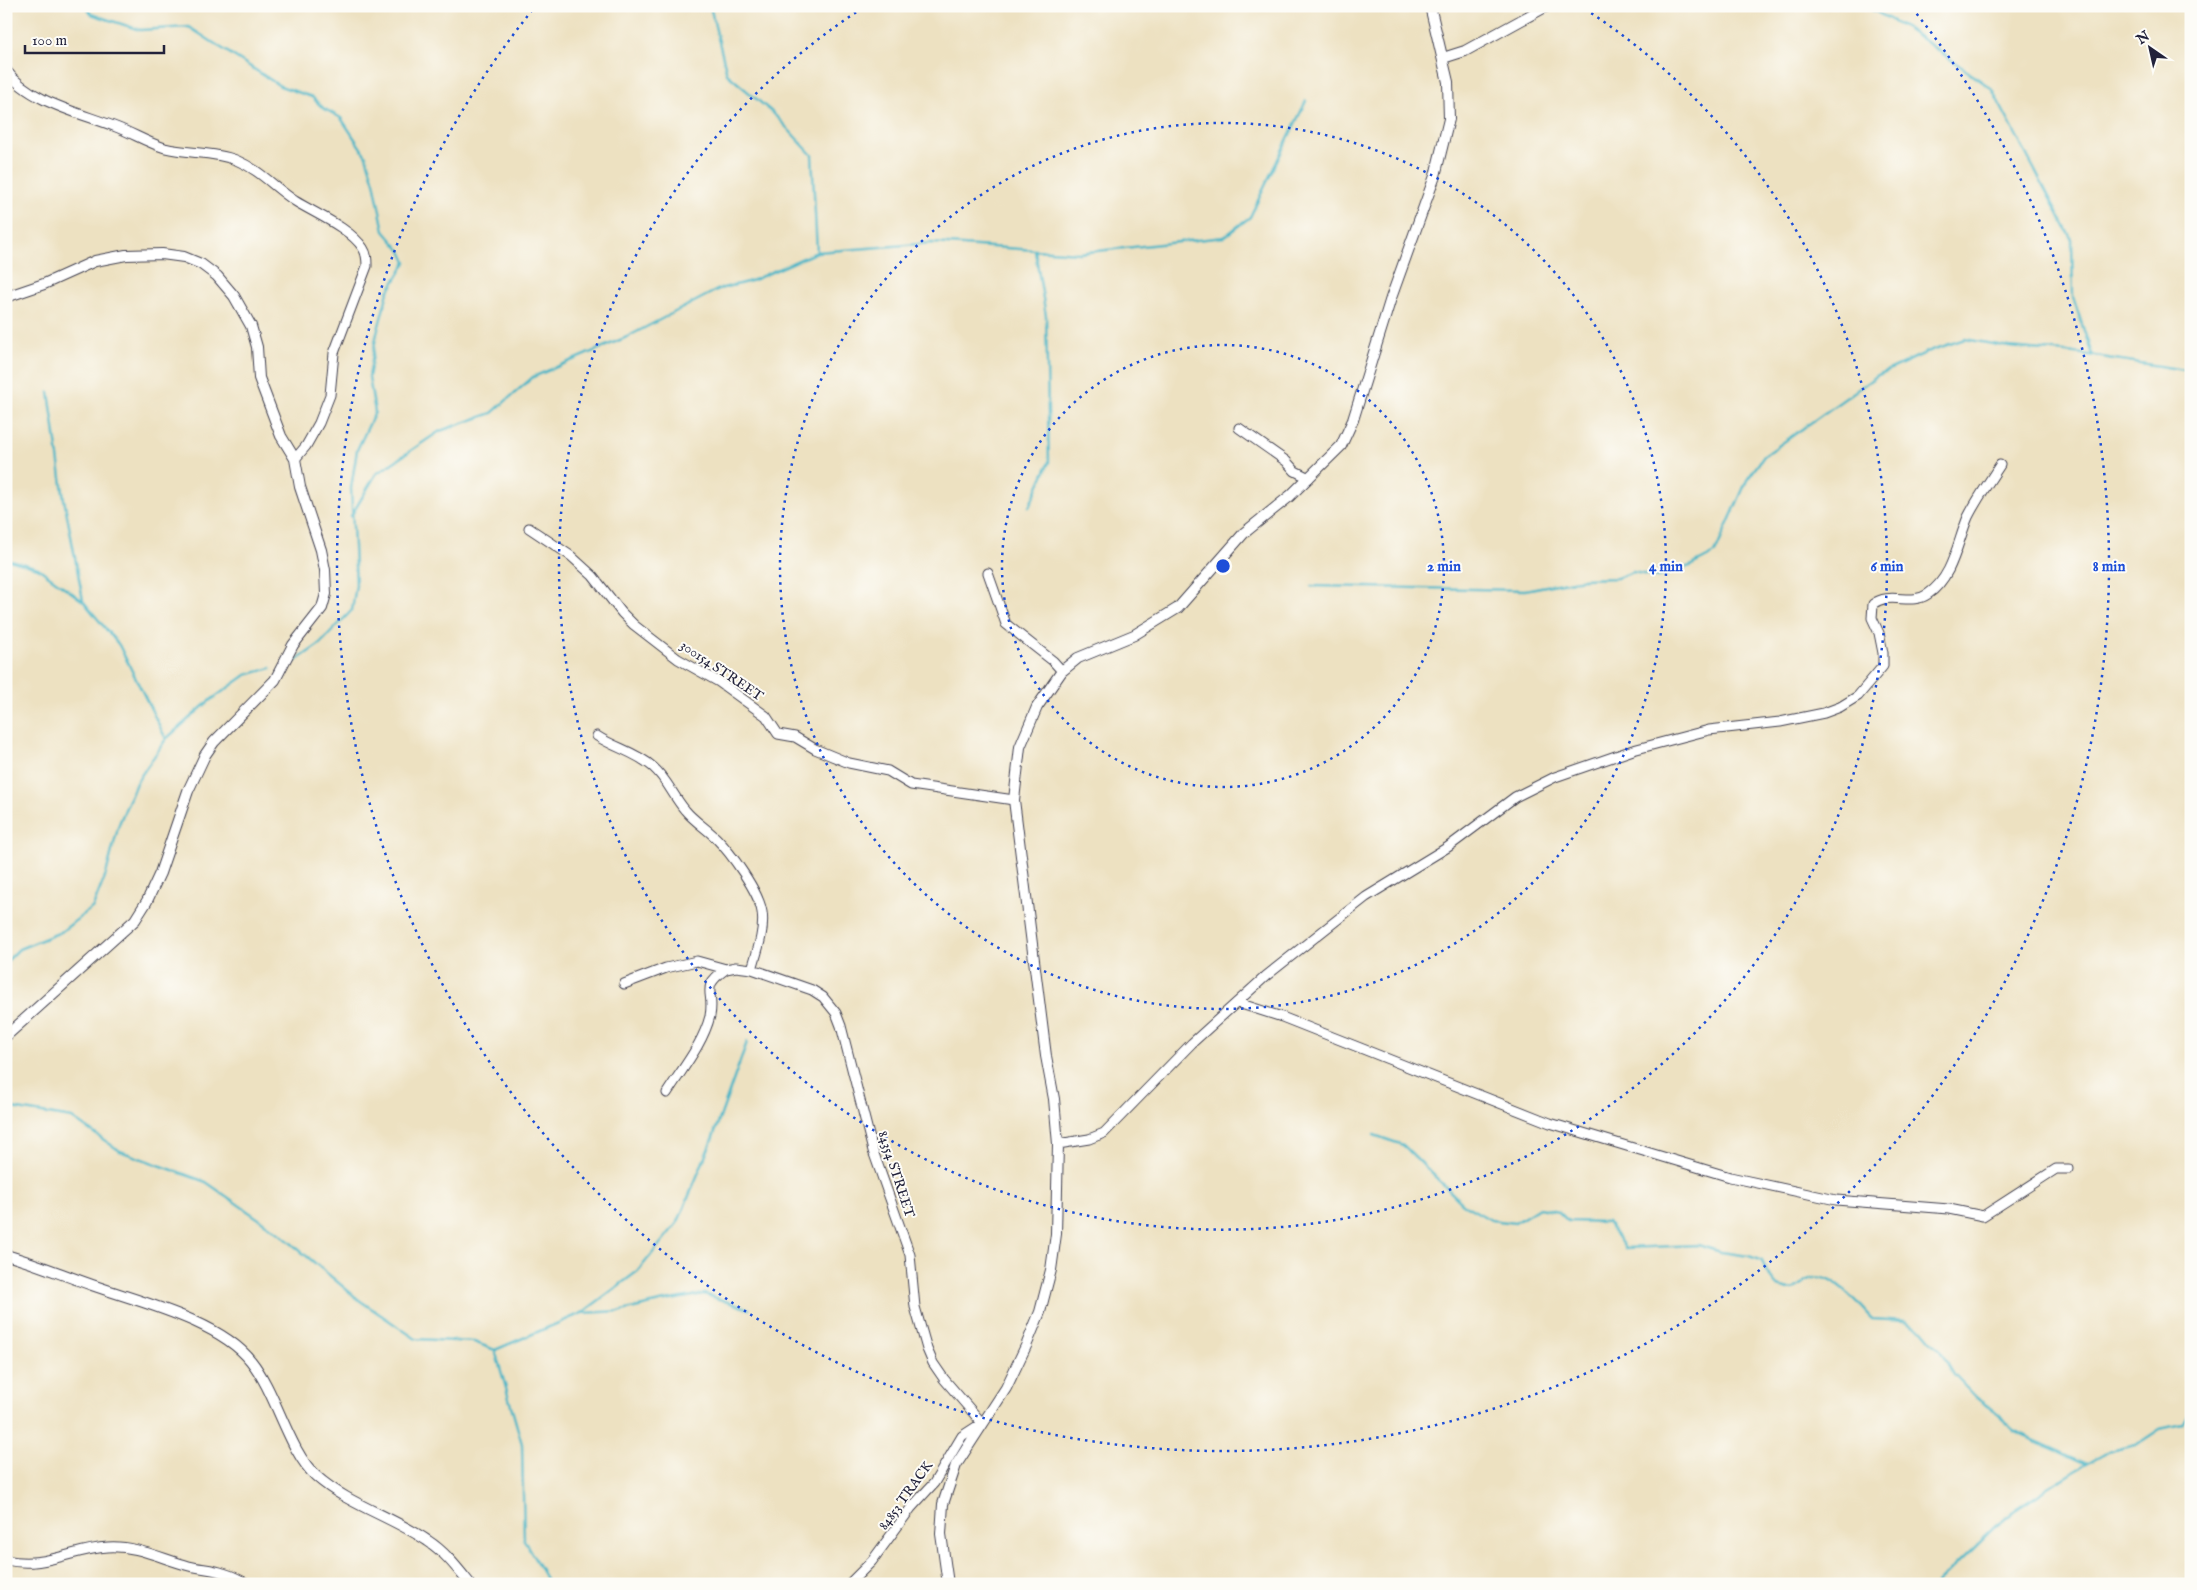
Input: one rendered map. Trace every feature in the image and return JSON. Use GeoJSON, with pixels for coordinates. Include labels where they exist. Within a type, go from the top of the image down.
{"type":"FeatureCollection","features":[{"type":"Feature","properties":{"kind":"street"},"geometry":{"type":"LineString","coordinates":[[948,1584],[941,1534],[943,1504],[956,1465],[1006,1388],[1026,1346],[1040,1312],[1051,1270],[1056,1234],[1058,1144],[1054,1100],[1046,1056],[1014,800],[1014,784],[1020,747],[1036,707],[1062,671],[1078,658],[1134,635],[1178,608],[1244,533],[1290,496],[1341,446],[1353,420],[1391,298],[1435,176],[1449,119],[1448,82],[1430,6]]}},
{"type":"Feature","properties":{"kind":"street"},"geometry":{"type":"LineString","coordinates":[[1443,58],[1465,51],[1547,6]]}},
{"type":"Feature","properties":{"kind":"street"},"geometry":{"type":"LineString","coordinates":[[6,70],[19,85],[32,93],[88,118],[115,126],[164,148],[212,154],[235,160],[253,169],[293,200],[355,238],[363,248],[367,255],[367,266],[334,353],[330,395],[319,423],[296,459]]}},
{"type":"Feature","properties":{"kind":"street"},"geometry":{"type":"LineString","coordinates":[[6,297],[44,284],[95,261],[126,255],[184,257],[201,264],[217,276],[234,296],[251,326],[257,347],[259,378],[269,408],[281,436],[296,459],[300,487],[321,550],[325,570],[326,594],[322,608],[294,645],[275,680],[214,742],[205,755],[188,791],[160,873],[147,901],[134,920],[6,1036]]}},
{"type":"Feature","properties":{"kind":"street"},"geometry":{"type":"LineString","coordinates":[[1239,428],[1286,461],[1295,471],[1308,478]]}},
{"type":"Feature","properties":{"kind":"street"},"geometry":{"type":"LineString","coordinates":[[1058,1144],[1089,1139],[1104,1133],[1192,1043],[1266,976],[1366,897],[1448,847],[1515,797],[1555,777],[1633,750],[1709,730],[1780,722],[1824,713],[1840,707],[1858,696],[1883,666],[1883,653],[1879,633],[1872,618],[1873,604],[1881,598],[1895,597],[1910,600],[1926,596],[1940,585],[1950,567],[1974,506],[2000,465]]}},
{"type":"Feature","properties":{"kind":"street","name":"300154 STREET"},"geometry":{"type":"LineString","coordinates":[[529,528],[570,556],[593,576],[622,613],[634,625],[678,659],[719,682],[766,716],[778,734],[795,737],[815,749],[850,763],[888,771],[911,785],[1014,800]]}},
{"type":"Feature","properties":{"kind":"street"},"geometry":{"type":"LineString","coordinates":[[988,573],[1006,624],[1053,661],[1062,671]]}},
{"type":"Feature","properties":{"kind":"street"},"geometry":{"type":"LineString","coordinates":[[597,736],[606,743],[636,754],[654,768],[667,782],[684,810],[697,824],[716,838],[744,876],[759,901],[763,914],[752,969]]}},
{"type":"Feature","properties":{"kind":"street","name":"84354 STREET"},"geometry":{"type":"LineString","coordinates":[[624,984],[666,968],[697,961],[726,969],[736,967],[752,969],[812,990],[824,997],[836,1013],[846,1044],[872,1151],[910,1256],[915,1307],[927,1350],[932,1363],[944,1379],[982,1423]]}},
{"type":"Feature","properties":{"kind":"street"},"geometry":{"type":"LineString","coordinates":[[667,1093],[702,1037],[708,1023],[711,982],[726,969]]}},
{"type":"Feature","properties":{"kind":"street"},"geometry":{"type":"LineString","coordinates":[[1238,1003],[1282,1017],[1550,1123],[1730,1177],[1836,1200],[1898,1206],[1949,1208],[1983,1216],[2056,1168],[2069,1168]]}},
{"type":"Feature","properties":{"kind":"street"},"geometry":{"type":"LineString","coordinates":[[6,1255],[195,1322],[233,1342],[251,1360],[265,1381],[296,1448],[316,1476],[340,1492],[428,1540],[445,1554],[470,1584]]}},
{"type":"Feature","properties":{"kind":"street","name":"84853 TRACK"},"geometry":{"type":"LineString","coordinates":[[849,1584],[872,1561],[911,1508],[934,1483],[962,1436],[982,1423]]}},
{"type":"Feature","properties":{"kind":"street"},"geometry":{"type":"LineString","coordinates":[[6,1560],[19,1563],[44,1562],[95,1548],[136,1549],[190,1566],[223,1573],[248,1584]]}},
{"type":"Feature","properties":{"kind":"waterway"},"geometry":{"type":"LineString","coordinates":[[86,6],[91,14],[140,30],[189,27],[280,86],[312,97],[323,108],[341,118],[366,156],[374,182],[384,231],[401,251],[406,262],[388,292],[376,337],[369,377],[375,412],[357,450],[351,488],[356,585],[352,610],[320,644],[291,664]]}},
{"type":"Feature","properties":{"kind":"waterway"},"geometry":{"type":"LineString","coordinates":[[710,6],[727,74],[773,113],[812,155],[817,252]]}},
{"type":"Feature","properties":{"kind":"waterway"},"geometry":{"type":"LineString","coordinates":[[1865,6],[1908,29],[1991,88],[2072,240],[2073,297],[2092,355]]}},
{"type":"Feature","properties":{"kind":"waterway"},"geometry":{"type":"LineString","coordinates":[[351,516],[376,474],[440,431],[492,413],[533,377],[627,337],[719,289],[751,281],[817,252],[932,243],[1079,253],[1224,237],[1250,217],[1306,101]]}},
{"type":"Feature","properties":{"kind":"waterway"},"geometry":{"type":"LineString","coordinates":[[1029,507],[1049,462],[1046,316],[1035,251]]}},
{"type":"Feature","properties":{"kind":"waterway"},"geometry":{"type":"LineString","coordinates":[[1311,586],[1525,590],[1583,579],[1617,578],[1633,572],[1658,577],[1690,566],[1715,553],[1747,480],[1764,456],[1878,375],[1932,350],[1965,339],[2009,347],[2076,353],[2191,371]]}},
{"type":"Feature","properties":{"kind":"waterway"},"geometry":{"type":"LineString","coordinates":[[49,392],[64,499],[83,600]]}},
{"type":"Feature","properties":{"kind":"waterway"},"geometry":{"type":"LineString","coordinates":[[6,559],[38,568],[83,601],[119,645],[166,739]]}},
{"type":"Feature","properties":{"kind":"waterway"},"geometry":{"type":"LineString","coordinates":[[6,962],[19,949],[61,932],[93,907],[106,874],[119,824],[136,783],[166,739],[208,702],[246,675],[271,668]]}},
{"type":"Feature","properties":{"kind":"waterway"},"geometry":{"type":"LineString","coordinates":[[495,1350],[582,1313],[638,1271],[678,1222],[712,1140],[747,1042]]}},
{"type":"Feature","properties":{"kind":"waterway"},"geometry":{"type":"LineString","coordinates":[[6,1107],[72,1118],[120,1151],[206,1182],[279,1233],[359,1300],[416,1339],[474,1342],[495,1350],[522,1444],[524,1540],[549,1584]]}},
{"type":"Feature","properties":{"kind":"waterway"},"geometry":{"type":"LineString","coordinates":[[1374,1135],[1403,1145],[1463,1204],[1491,1220],[1515,1223],[1539,1208],[1559,1212],[1568,1221],[1607,1222],[1625,1248],[1698,1245],[1721,1252],[1749,1256],[1762,1261],[1766,1272],[1777,1286],[1793,1290],[1810,1279],[1828,1279],[1852,1297],[1872,1319],[1905,1321],[1923,1330],[1939,1349],[1954,1375],[1976,1398],[2000,1414],[2013,1431],[2087,1464]]}},
{"type":"Feature","properties":{"kind":"waterway"},"geometry":{"type":"LineString","coordinates":[[582,1313],[622,1311],[704,1294],[749,1309]]}},
{"type":"Feature","properties":{"kind":"waterway"},"geometry":{"type":"LineString","coordinates":[[2191,1372],[2186,1380],[2191,1402]]}},
{"type":"Feature","properties":{"kind":"waterway"},"geometry":{"type":"LineString","coordinates":[[1936,1584],[2006,1516],[2073,1472],[2108,1452],[2136,1445],[2160,1429],[2182,1424],[2191,1408]]}}]}
